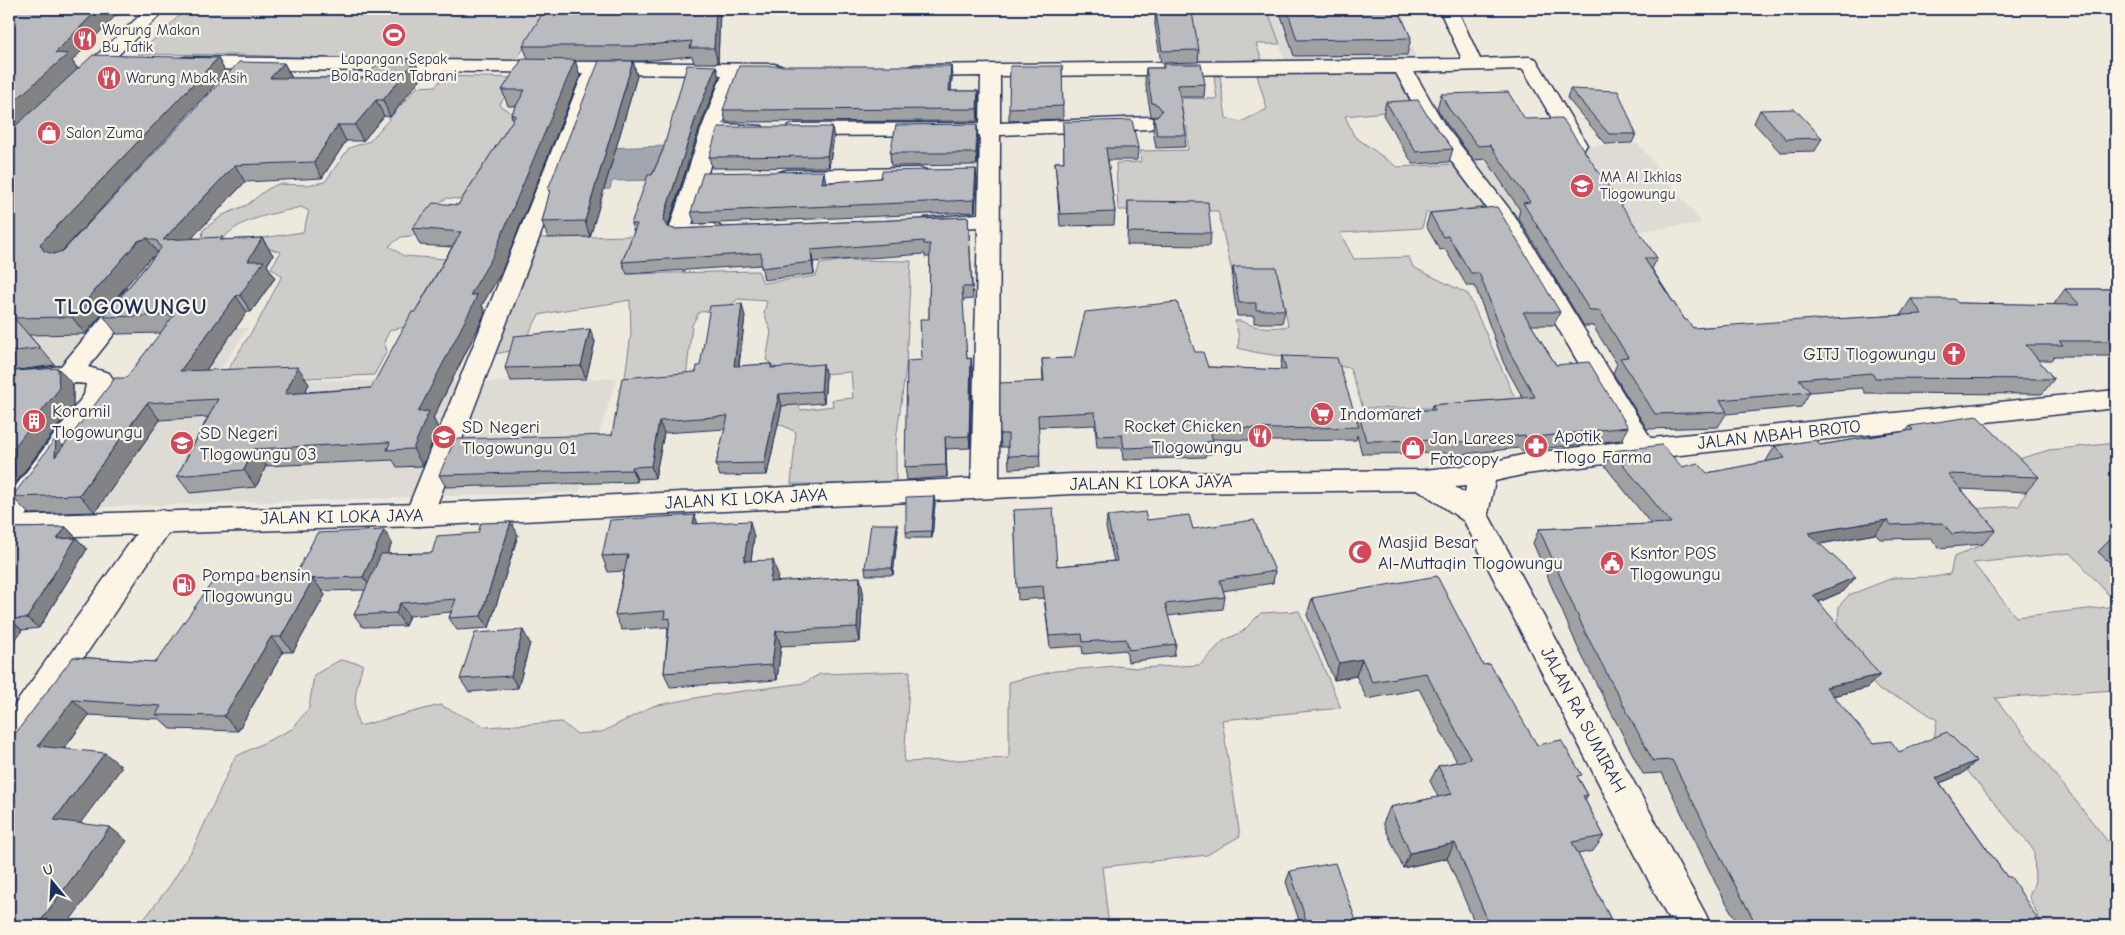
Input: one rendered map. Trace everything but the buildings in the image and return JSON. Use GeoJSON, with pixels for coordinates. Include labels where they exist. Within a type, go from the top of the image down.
{"type":"FeatureCollection","features":[{"type":"Feature","properties":{"kind":"street"},"geometry":{"type":"LineString","coordinates":[[63,96],[157,9]]}},
{"type":"Feature","properties":{"kind":"street"},"geometry":{"type":"LineString","coordinates":[[1448,9],[1474,65]]}},
{"type":"Feature","properties":{"kind":"street"},"geometry":{"type":"LineString","coordinates":[[101,61],[130,62]]}},
{"type":"Feature","properties":{"kind":"street"},"geometry":{"type":"LineString","coordinates":[[170,62],[793,70]]}},
{"type":"Feature","properties":{"kind":"street"},"geometry":{"type":"LineString","coordinates":[[902,71],[1402,67],[1529,63],[1577,145]]}},
{"type":"Feature","properties":{"kind":"street"},"geometry":{"type":"LineString","coordinates":[[230,84],[248,64]]}},
{"type":"Feature","properties":{"kind":"street"},"geometry":{"type":"LineString","coordinates":[[1402,67],[1435,126],[1503,215],[1644,449]]}},
{"type":"Feature","properties":{"kind":"street"},"geometry":{"type":"LineString","coordinates":[[419,515],[595,68]]}},
{"type":"Feature","properties":{"kind":"street"},"geometry":{"type":"LineString","coordinates":[[733,70],[712,130],[707,177],[679,233],[737,230]]}},
{"type":"Feature","properties":{"kind":"street"},"geometry":{"type":"LineString","coordinates":[[984,487],[988,220],[981,173],[989,129],[991,71]]}},
{"type":"Feature","properties":{"kind":"street"},"geometry":{"type":"LineString","coordinates":[[712,130],[989,129],[1149,122]]}},
{"type":"Feature","properties":{"kind":"street"},"geometry":{"type":"LineString","coordinates":[[766,176],[943,173]]}},
{"type":"Feature","properties":{"kind":"street"},"geometry":{"type":"LineString","coordinates":[[911,224],[988,220]]}},
{"type":"Feature","properties":{"kind":"street"},"geometry":{"type":"LineString","coordinates":[[68,374],[147,279]]}},
{"type":"Feature","properties":{"kind":"street"},"geometry":{"type":"LineString","coordinates":[[9,516],[97,397],[100,379],[93,376],[68,374],[22,378]]}},
{"type":"Feature","properties":{"kind":"street","name":"JALAN MBAH BROTO"},"geometry":{"type":"LineString","coordinates":[[1483,474],[1526,464],[1644,449],[2116,399]]}},
{"type":"Feature","properties":{"kind":"street"},"geometry":{"type":"LineString","coordinates":[[1424,480],[1474,514],[1483,474]]}},
{"type":"Feature","properties":{"kind":"street","name":"JALAN KI LOKA JAYA"},"geometry":{"type":"LineString","coordinates":[[9,527],[161,521],[419,515],[984,487],[1073,484],[1424,480],[1483,474]]}},
{"type":"Feature","properties":{"kind":"street","name":"JALAN RA SUMIRAH"},"geometry":{"type":"LineString","coordinates":[[1474,514],[1692,926]]}},
{"type":"Feature","properties":{"kind":"street"},"geometry":{"type":"LineString","coordinates":[[9,740],[161,521]]}},
{"type":"Feature","properties":{"kind":"shaded area","name":"Lapangan Sepak Bola Raden Tabrani"},"geometry":{"type":"Polygon","coordinates":[[[187,9],[551,9],[513,64],[236,55],[138,54],[187,9]]]}},
{"type":"Feature","properties":{"kind":"shaded area"},"geometry":{"type":"Polygon","coordinates":[[[1155,9],[1267,9],[1280,44],[1256,44],[1263,63],[1198,65],[1155,25],[1155,9]]]}},
{"type":"Feature","properties":{"kind":"shaded area"},"geometry":{"type":"Polygon","coordinates":[[[1267,9],[1393,9],[1417,59],[1285,61],[1267,9]]]}},
{"type":"Feature","properties":{"kind":"shaded area"},"geometry":{"type":"Polygon","coordinates":[[[1398,73],[1414,109],[1345,116],[1354,136],[1397,167],[1457,164],[1489,207],[1426,213],[1422,228],[1340,233],[1354,259],[1409,257],[1413,267],[1468,294],[1518,405],[1450,408],[1363,408],[1350,368],[1238,348],[1239,337],[1235,321],[1262,327],[1288,326],[1279,278],[1233,276],[1218,211],[1118,210],[1116,163],[1141,162],[1140,151],[1188,150],[1187,127],[1177,124],[1173,105],[1182,105],[1181,98],[1217,99],[1214,76],[1220,76],[1226,118],[1241,122],[1267,109],[1257,75],[1398,73]]]}},
{"type":"Feature","properties":{"kind":"shaded area"},"geometry":{"type":"Polygon","coordinates":[[[444,76],[519,78],[499,105],[516,116],[480,201],[447,198],[427,210],[420,235],[401,237],[389,246],[404,256],[447,259],[419,324],[390,330],[384,342],[387,351],[374,375],[220,382],[259,320],[282,276],[271,268],[281,252],[242,241],[303,232],[309,211],[301,207],[257,218],[236,227],[221,242],[202,239],[203,230],[223,215],[247,205],[266,190],[278,184],[307,185],[325,182],[349,148],[370,141],[417,87],[436,86],[444,76]]]}},
{"type":"Feature","properties":{"kind":"shaded area","name":"MA Al Ikhlas Tlogowungu"},"geometry":{"type":"Polygon","coordinates":[[[1638,144],[1702,223],[1527,246],[1469,150],[1638,144]]]}},
{"type":"Feature","properties":{"kind":"shaded area"},"geometry":{"type":"Polygon","coordinates":[[[667,146],[656,180],[612,181],[610,189],[552,191],[571,149],[667,146]]]}},
{"type":"Feature","properties":{"kind":"shaded area"},"geometry":{"type":"Polygon","coordinates":[[[631,236],[634,248],[628,274],[758,271],[763,283],[816,276],[820,264],[846,260],[911,261],[906,366],[896,441],[896,482],[870,484],[791,484],[796,432],[771,420],[759,409],[796,402],[801,410],[833,406],[832,400],[853,398],[851,372],[788,376],[766,360],[771,332],[764,313],[767,301],[738,299],[725,310],[699,312],[692,325],[686,378],[624,384],[631,334],[630,300],[539,315],[520,349],[490,355],[534,238],[631,236]]]}},
{"type":"Feature","properties":{"kind":"shaded area"},"geometry":{"type":"Polygon","coordinates":[[[71,266],[145,266],[59,374],[9,374],[9,337],[71,266]]]}},
{"type":"Feature","properties":{"kind":"shaded area"},"geometry":{"type":"Polygon","coordinates":[[[248,328],[212,382],[323,380],[470,382],[617,378],[580,492],[29,509],[183,329],[248,328]]]}},
{"type":"Feature","properties":{"kind":"shaded area"},"geometry":{"type":"Polygon","coordinates":[[[2116,443],[2116,603],[2071,553],[1973,563],[2016,617],[2116,606],[2116,690],[1995,698],[2116,852],[2116,926],[2043,926],[2029,897],[2035,881],[2034,850],[1950,750],[1933,746],[1937,720],[1910,702],[1880,691],[1861,671],[1838,626],[1839,606],[1849,595],[1893,578],[1934,577],[1950,574],[1954,557],[1983,544],[1955,510],[2019,506],[2026,492],[2019,459],[2049,450],[2116,443]]]}},
{"type":"Feature","properties":{"kind":"shaded area"},"geometry":{"type":"Polygon","coordinates":[[[1299,611],[1341,708],[1222,720],[1240,836],[1207,855],[1102,867],[1109,926],[106,926],[142,922],[171,884],[194,847],[235,757],[292,729],[309,708],[314,675],[340,660],[363,664],[355,702],[359,726],[440,705],[486,727],[561,722],[577,734],[602,732],[653,706],[706,696],[804,683],[820,674],[910,671],[904,762],[1009,758],[1009,682],[1055,671],[1116,666],[1137,668],[1200,665],[1223,641],[1242,632],[1261,613],[1299,611]]]}},
{"type":"Feature","properties":{"kind":"place","name":"Lapangan Sepak Bola Raden Tabrani"},"geometry":{"type":"Point","coordinates":[394,35]}},
{"type":"Feature","properties":{"kind":"place","name":"Warung Makan Bu Tatik"},"geometry":{"type":"Point","coordinates":[85,39]}},
{"type":"Feature","properties":{"kind":"place","name":"Warung Mbak Asih"},"geometry":{"type":"Point","coordinates":[109,78]}},
{"type":"Feature","properties":{"kind":"place","name":"Salon Zuma"},"geometry":{"type":"Point","coordinates":[49,133]}},
{"type":"Feature","properties":{"kind":"place","name":"MA Al Ikhlas Tlogowungu"},"geometry":{"type":"Point","coordinates":[1582,186]}},
{"type":"Feature","properties":{"kind":"place","name":"GITJ Tlogowungu"},"geometry":{"type":"Point","coordinates":[1954,354]}},
{"type":"Feature","properties":{"kind":"place","name":"Indomaret"},"geometry":{"type":"Point","coordinates":[1322,414]}},
{"type":"Feature","properties":{"kind":"place","name":"Koramil Tlogowungu"},"geometry":{"type":"Point","coordinates":[34,421]}},
{"type":"Feature","properties":{"kind":"place","name":"Rocket Chicken Tlogowungu"},"geometry":{"type":"Point","coordinates":[1260,436]}},
{"type":"Feature","properties":{"kind":"place","name":"SD Negeri Tlogowungu 01"},"geometry":{"type":"Point","coordinates":[444,437]}},
{"type":"Feature","properties":{"kind":"place","name":"SD Negeri Tlogowungu 03"},"geometry":{"type":"Point","coordinates":[182,443]}},
{"type":"Feature","properties":{"kind":"place","name":"Apotik Tlogo Farma"},"geometry":{"type":"Point","coordinates":[1536,446]}},
{"type":"Feature","properties":{"kind":"place","name":"Jan Larees Fotocopy"},"geometry":{"type":"Point","coordinates":[1413,448]}},
{"type":"Feature","properties":{"kind":"place","name":"Masjid Besar Al-Muttaqin Tlogowungu"},"geometry":{"type":"Point","coordinates":[1360,552]}},
{"type":"Feature","properties":{"kind":"place","name":"Ksntor POS Tlogowungu"},"geometry":{"type":"Point","coordinates":[1612,563]}},
{"type":"Feature","properties":{"kind":"place","name":"Pompa bensin Tlogowungu"},"geometry":{"type":"Point","coordinates":[184,585]}},
{"type":"Feature","properties":{"kind":"district","name":"TLOGOWUNGU"},"geometry":{"type":"Point","coordinates":[131,307]}}]}
